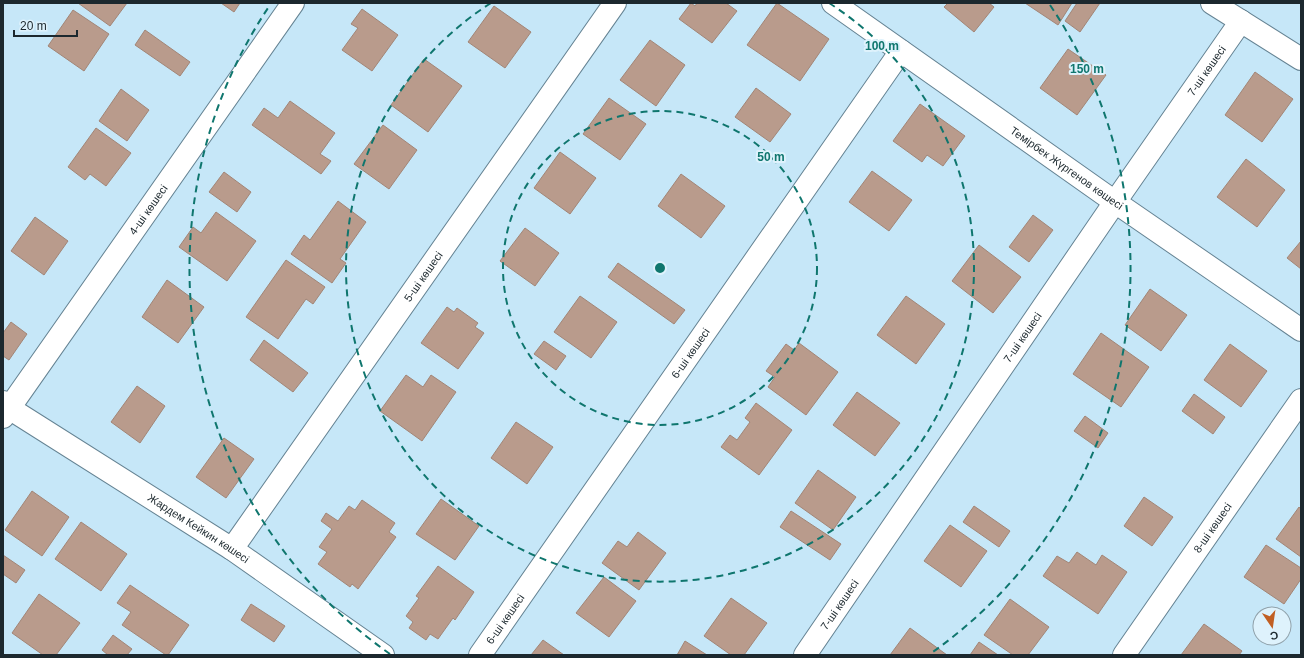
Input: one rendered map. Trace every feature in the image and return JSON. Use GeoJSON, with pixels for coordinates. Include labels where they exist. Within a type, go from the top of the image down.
{"type":"FeatureCollection","features":[{"type":"Feature","properties":{"kind":"street","name":"4-ші көшесі"},"geometry":{"type":"LineString","coordinates":[[5,409],[293,3]]}},
{"type":"Feature","properties":{"kind":"street","name":"5-ші көшесі"},"geometry":{"type":"LineString","coordinates":[[232,549],[615,3]]}},
{"type":"Feature","properties":{"kind":"street","name":"Темірбек Жүргенов көшесі"},"geometry":{"type":"LineString","coordinates":[[833,3],[1115,202],[1301,330]]}},
{"type":"Feature","properties":{"kind":"street"},"geometry":{"type":"LineString","coordinates":[[1212,3],[1301,59]]}},
{"type":"Feature","properties":{"kind":"street","name":"7-ші көшесі"},"geometry":{"type":"LineString","coordinates":[[805,655],[1115,202],[1241,21]]}},
{"type":"Feature","properties":{"kind":"street","name":"6-ші көшесі"},"geometry":{"type":"LineString","coordinates":[[480,655],[901,51]]}},
{"type":"Feature","properties":{"kind":"street","name":"8-ші көшесі"},"geometry":{"type":"LineString","coordinates":[[1124,655],[1301,400]]}},
{"type":"Feature","properties":{"kind":"street","name":"Жардем Кейкин көшесі"},"geometry":{"type":"LineString","coordinates":[[5,409],[232,549],[383,655]]}},
{"type":"Feature","properties":{"kind":"building"},"geometry":{"type":"Polygon","coordinates":[[[78,3],[127,3],[110,26],[78,3]]]}},
{"type":"Feature","properties":{"kind":"building"},"geometry":{"type":"Polygon","coordinates":[[[221,3],[240,3],[234,12],[221,3]]]}},
{"type":"Feature","properties":{"kind":"building"},"geometry":{"type":"Polygon","coordinates":[[[691,3],[695,6],[697,3],[726,3],[737,11],[712,43],[679,19],[691,3]]]}},
{"type":"Feature","properties":{"kind":"building"},"geometry":{"type":"Polygon","coordinates":[[[777,3],[829,39],[800,81],[747,45],[777,3]]]}},
{"type":"Feature","properties":{"kind":"building"},"geometry":{"type":"Polygon","coordinates":[[[948,3],[989,3],[994,7],[974,32],[944,7],[948,3]]]}},
{"type":"Feature","properties":{"kind":"building"},"geometry":{"type":"Polygon","coordinates":[[[1025,3],[1072,3],[1058,25],[1025,3]]]}},
{"type":"Feature","properties":{"kind":"building"},"geometry":{"type":"Polygon","coordinates":[[[1077,3],[1100,3],[1080,32],[1065,21],[1077,3]]]}},
{"type":"Feature","properties":{"kind":"building"},"geometry":{"type":"Polygon","coordinates":[[[494,6],[531,32],[505,68],[468,42],[494,6]]]}},
{"type":"Feature","properties":{"kind":"building"},"geometry":{"type":"Polygon","coordinates":[[[362,9],[398,35],[372,71],[342,50],[358,28],[351,24],[362,9]]]}},
{"type":"Feature","properties":{"kind":"building"},"geometry":{"type":"Polygon","coordinates":[[[73,10],[109,34],[84,71],[48,46],[73,10]]]}},
{"type":"Feature","properties":{"kind":"building"},"geometry":{"type":"Polygon","coordinates":[[[145,30],[190,62],[180,76],[135,45],[145,30]]]}},
{"type":"Feature","properties":{"kind":"building"},"geometry":{"type":"Polygon","coordinates":[[[650,40],[685,65],[656,106],[620,80],[650,40]]]}},
{"type":"Feature","properties":{"kind":"building"},"geometry":{"type":"Polygon","coordinates":[[[1068,49],[1106,75],[1077,115],[1040,88],[1068,49]]]}},
{"type":"Feature","properties":{"kind":"building"},"geometry":{"type":"Polygon","coordinates":[[[424,59],[462,86],[428,132],[391,105],[424,59]]]}},
{"type":"Feature","properties":{"kind":"building"},"geometry":{"type":"Polygon","coordinates":[[[1255,72],[1293,99],[1262,142],[1225,115],[1255,72]]]}},
{"type":"Feature","properties":{"kind":"building"},"geometry":{"type":"Polygon","coordinates":[[[756,88],[791,114],[770,142],[735,117],[756,88]]]}},
{"type":"Feature","properties":{"kind":"building"},"geometry":{"type":"Polygon","coordinates":[[[121,89],[149,110],[127,141],[99,121],[121,89]]]}},
{"type":"Feature","properties":{"kind":"building"},"geometry":{"type":"Polygon","coordinates":[[[609,98],[646,124],[620,160],[583,134],[609,98]]]}},
{"type":"Feature","properties":{"kind":"building"},"geometry":{"type":"Polygon","coordinates":[[[290,101],[335,133],[320,154],[331,161],[321,174],[252,125],[264,108],[278,118],[290,101]]]}},
{"type":"Feature","properties":{"kind":"building"},"geometry":{"type":"Polygon","coordinates":[[[920,104],[965,136],[943,166],[927,155],[922,162],[893,141],[920,104]]]}},
{"type":"Feature","properties":{"kind":"building"},"geometry":{"type":"Polygon","coordinates":[[[383,125],[417,150],[389,189],[354,164],[383,125]]]}},
{"type":"Feature","properties":{"kind":"building"},"geometry":{"type":"Polygon","coordinates":[[[96,128],[131,153],[106,186],[90,174],[85,180],[68,167],[96,128]]]}},
{"type":"Feature","properties":{"kind":"building"},"geometry":{"type":"Polygon","coordinates":[[[560,152],[596,178],[570,214],[534,188],[560,152]]]}},
{"type":"Feature","properties":{"kind":"building"},"geometry":{"type":"Polygon","coordinates":[[[1246,159],[1285,190],[1257,227],[1217,197],[1246,159]]]}},
{"type":"Feature","properties":{"kind":"building"},"geometry":{"type":"Polygon","coordinates":[[[872,171],[912,200],[889,231],[849,202],[872,171]]]}},
{"type":"Feature","properties":{"kind":"building"},"geometry":{"type":"Polygon","coordinates":[[[224,172],[251,192],[237,212],[209,192],[224,172]]]}},
{"type":"Feature","properties":{"kind":"building"},"geometry":{"type":"Polygon","coordinates":[[[681,174],[725,206],[701,238],[658,206],[681,174]]]}},
{"type":"Feature","properties":{"kind":"building"},"geometry":{"type":"Polygon","coordinates":[[[338,201],[366,222],[340,259],[346,263],[332,283],[291,254],[304,235],[310,240],[338,201]]]}},
{"type":"Feature","properties":{"kind":"building"},"geometry":{"type":"Polygon","coordinates":[[[216,212],[256,241],[227,281],[179,247],[193,227],[201,233],[216,212]]]}},
{"type":"Feature","properties":{"kind":"building"},"geometry":{"type":"Polygon","coordinates":[[[1033,215],[1053,230],[1029,262],[1009,247],[1033,215]]]}},
{"type":"Feature","properties":{"kind":"building"},"geometry":{"type":"Polygon","coordinates":[[[35,217],[68,241],[44,275],[11,251],[35,217]]]}},
{"type":"Feature","properties":{"kind":"building"},"geometry":{"type":"Polygon","coordinates":[[[525,228],[559,253],[535,286],[500,261],[525,228]]]}},
{"type":"Feature","properties":{"kind":"building"},"geometry":{"type":"Polygon","coordinates":[[[1301,241],[1301,269],[1287,258],[1301,241]]]}},
{"type":"Feature","properties":{"kind":"building"},"geometry":{"type":"Polygon","coordinates":[[[979,245],[1021,277],[993,313],[952,281],[979,245]]]}},
{"type":"Feature","properties":{"kind":"building"},"geometry":{"type":"Polygon","coordinates":[[[286,260],[325,287],[313,304],[306,299],[278,339],[246,317],[286,260]]]}},
{"type":"Feature","properties":{"kind":"building"},"geometry":{"type":"Polygon","coordinates":[[[618,263],[685,310],[674,324],[608,277],[618,263]]]}},
{"type":"Feature","properties":{"kind":"building"},"geometry":{"type":"Polygon","coordinates":[[[167,280],[204,307],[178,343],[142,317],[167,280]]]}},
{"type":"Feature","properties":{"kind":"building"},"geometry":{"type":"Polygon","coordinates":[[[1150,289],[1187,315],[1161,351],[1125,325],[1150,289]]]}},
{"type":"Feature","properties":{"kind":"building"},"geometry":{"type":"Polygon","coordinates":[[[580,296],[617,322],[591,358],[554,332],[580,296]]]}},
{"type":"Feature","properties":{"kind":"building"},"geometry":{"type":"Polygon","coordinates":[[[906,296],[945,324],[916,364],[877,335],[906,296]]]}},
{"type":"Feature","properties":{"kind":"building"},"geometry":{"type":"Polygon","coordinates":[[[447,307],[454,312],[457,308],[478,323],[475,327],[484,333],[458,369],[421,343],[447,307]]]}},
{"type":"Feature","properties":{"kind":"building"},"geometry":{"type":"Polygon","coordinates":[[[11,322],[27,334],[9,360],[3,356],[3,333],[11,322]]]}},
{"type":"Feature","properties":{"kind":"building"},"geometry":{"type":"Polygon","coordinates":[[[1101,333],[1149,367],[1121,407],[1073,374],[1101,333]]]}},
{"type":"Feature","properties":{"kind":"building"},"geometry":{"type":"Polygon","coordinates":[[[264,340],[308,373],[293,392],[250,360],[264,340]]]}},
{"type":"Feature","properties":{"kind":"building"},"geometry":{"type":"Polygon","coordinates":[[[544,341],[566,356],[556,370],[534,354],[544,341]]]}},
{"type":"Feature","properties":{"kind":"building"},"geometry":{"type":"Polygon","coordinates":[[[799,343],[838,372],[806,415],[768,387],[775,377],[766,371],[786,344],[794,350],[799,343]]]}},
{"type":"Feature","properties":{"kind":"building"},"geometry":{"type":"Polygon","coordinates":[[[1230,344],[1267,371],[1241,407],[1204,380],[1230,344]]]}},
{"type":"Feature","properties":{"kind":"building"},"geometry":{"type":"Polygon","coordinates":[[[406,375],[423,387],[431,375],[456,392],[422,441],[380,411],[406,375]]]}},
{"type":"Feature","properties":{"kind":"building"},"geometry":{"type":"Polygon","coordinates":[[[137,386],[165,406],[140,443],[111,422],[137,386]]]}},
{"type":"Feature","properties":{"kind":"building"},"geometry":{"type":"Polygon","coordinates":[[[857,392],[900,423],[875,456],[833,425],[857,392]]]}},
{"type":"Feature","properties":{"kind":"building"},"geometry":{"type":"Polygon","coordinates":[[[1194,394],[1225,417],[1213,434],[1182,411],[1194,394]]]}},
{"type":"Feature","properties":{"kind":"building"},"geometry":{"type":"Polygon","coordinates":[[[756,403],[792,430],[759,475],[721,447],[730,435],[737,440],[750,422],[745,418],[756,403]]]}},
{"type":"Feature","properties":{"kind":"building"},"geometry":{"type":"Polygon","coordinates":[[[1085,416],[1108,433],[1098,448],[1074,431],[1085,416]]]}},
{"type":"Feature","properties":{"kind":"building"},"geometry":{"type":"Polygon","coordinates":[[[516,422],[553,447],[527,484],[491,458],[516,422]]]}},
{"type":"Feature","properties":{"kind":"building"},"geometry":{"type":"Polygon","coordinates":[[[224,438],[254,459],[226,498],[196,477],[224,438]]]}},
{"type":"Feature","properties":{"kind":"building"},"geometry":{"type":"Polygon","coordinates":[[[818,470],[856,497],[833,530],[795,503],[818,470]]]}},
{"type":"Feature","properties":{"kind":"building"},"geometry":{"type":"Polygon","coordinates":[[[32,491],[69,517],[42,556],[5,530],[32,491]]]}},
{"type":"Feature","properties":{"kind":"building"},"geometry":{"type":"Polygon","coordinates":[[[1144,497],[1173,517],[1152,546],[1124,526],[1144,497]]]}},
{"type":"Feature","properties":{"kind":"building"},"geometry":{"type":"Polygon","coordinates":[[[441,499],[479,526],[455,560],[416,534],[441,499]]]}},
{"type":"Feature","properties":{"kind":"building"},"geometry":{"type":"Polygon","coordinates":[[[362,500],[395,523],[389,532],[396,537],[358,589],[352,584],[350,587],[318,564],[327,552],[319,547],[332,529],[321,521],[326,513],[338,521],[349,506],[355,510],[362,500]]]}},
{"type":"Feature","properties":{"kind":"building"},"geometry":{"type":"Polygon","coordinates":[[[974,506],[1010,531],[999,547],[963,522],[974,506]]]}},
{"type":"Feature","properties":{"kind":"building"},"geometry":{"type":"Polygon","coordinates":[[[1299,507],[1301,509],[1301,557],[1276,539],[1299,507]]]}},
{"type":"Feature","properties":{"kind":"building"},"geometry":{"type":"Polygon","coordinates":[[[791,511],[841,544],[830,560],[780,527],[791,511]]]}},
{"type":"Feature","properties":{"kind":"building"},"geometry":{"type":"Polygon","coordinates":[[[81,522],[127,554],[101,591],[55,559],[81,522]]]}},
{"type":"Feature","properties":{"kind":"building"},"geometry":{"type":"Polygon","coordinates":[[[950,525],[987,551],[961,587],[924,561],[950,525]]]}},
{"type":"Feature","properties":{"kind":"building"},"geometry":{"type":"Polygon","coordinates":[[[638,532],[666,553],[639,590],[602,563],[618,541],[627,547],[638,532]]]}},
{"type":"Feature","properties":{"kind":"building"},"geometry":{"type":"Polygon","coordinates":[[[1266,545],[1301,568],[1301,579],[1284,604],[1244,577],[1266,545]]]}},
{"type":"Feature","properties":{"kind":"building"},"geometry":{"type":"Polygon","coordinates":[[[1077,552],[1096,565],[1102,555],[1127,572],[1098,614],[1043,576],[1057,556],[1069,563],[1077,552]]]}},
{"type":"Feature","properties":{"kind":"building"},"geometry":{"type":"Polygon","coordinates":[[[3,555],[25,570],[16,583],[3,574],[3,555]]]}},
{"type":"Feature","properties":{"kind":"building"},"geometry":{"type":"Polygon","coordinates":[[[438,566],[474,592],[455,620],[453,618],[438,639],[430,634],[426,640],[409,628],[413,622],[406,616],[419,598],[416,596],[438,566]]]}},
{"type":"Feature","properties":{"kind":"building"},"geometry":{"type":"Polygon","coordinates":[[[604,577],[636,601],[609,637],[576,613],[604,577]]]}},
{"type":"Feature","properties":{"kind":"building"},"geometry":{"type":"Polygon","coordinates":[[[130,585],[189,625],[168,655],[122,625],[131,612],[117,603],[130,585]]]}},
{"type":"Feature","properties":{"kind":"building"},"geometry":{"type":"Polygon","coordinates":[[[39,594],[80,623],[56,655],[43,655],[12,633],[39,594]]]}},
{"type":"Feature","properties":{"kind":"building"},"geometry":{"type":"Polygon","coordinates":[[[731,598],[767,623],[744,655],[731,655],[704,636],[731,598]]]}},
{"type":"Feature","properties":{"kind":"building"},"geometry":{"type":"Polygon","coordinates":[[[1010,599],[1049,627],[1028,655],[1013,655],[984,635],[1010,599]]]}},
{"type":"Feature","properties":{"kind":"building"},"geometry":{"type":"Polygon","coordinates":[[[251,604],[285,626],[274,642],[241,620],[251,604]]]}},
{"type":"Feature","properties":{"kind":"building"},"geometry":{"type":"Polygon","coordinates":[[[1204,624],[1242,651],[1239,655],[1181,655],[1204,624]]]}},
{"type":"Feature","properties":{"kind":"building"},"geometry":{"type":"Polygon","coordinates":[[[910,628],[947,655],[890,655],[910,628]]]}},
{"type":"Feature","properties":{"kind":"building"},"geometry":{"type":"Polygon","coordinates":[[[113,635],[132,649],[127,655],[108,655],[102,650],[113,635]]]}},
{"type":"Feature","properties":{"kind":"building"},"geometry":{"type":"Polygon","coordinates":[[[543,640],[564,655],[531,655],[543,640]]]}},
{"type":"Feature","properties":{"kind":"building"},"geometry":{"type":"Polygon","coordinates":[[[685,641],[707,655],[677,655],[685,641]]]}},
{"type":"Feature","properties":{"kind":"building"},"geometry":{"type":"Polygon","coordinates":[[[979,642],[998,655],[970,655],[979,642]]]}}]}
